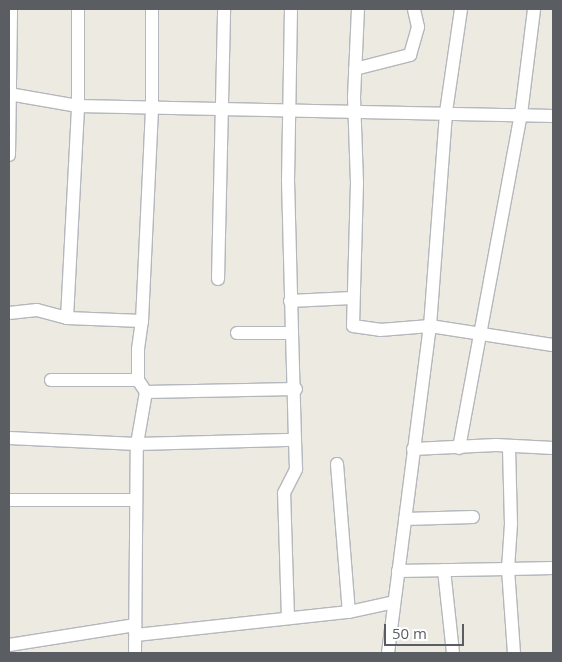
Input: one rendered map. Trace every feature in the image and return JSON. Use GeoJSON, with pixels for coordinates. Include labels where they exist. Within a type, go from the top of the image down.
{"type":"FeatureCollection","features":[{"type":"Feature","properties":{"kind":"street"},"geometry":{"type":"LineString","coordinates":[[9,155],[11,9]]}},
{"type":"Feature","properties":{"kind":"street"},"geometry":{"type":"LineString","coordinates":[[67,318],[78,106],[78,9]]}},
{"type":"Feature","properties":{"kind":"street"},"geometry":{"type":"LineString","coordinates":[[135,653],[137,444],[146,392],[138,380],[138,349],[142,321],[152,108],[152,9]]}},
{"type":"Feature","properties":{"kind":"street"},"geometry":{"type":"LineString","coordinates":[[218,279],[224,9]]}},
{"type":"Feature","properties":{"kind":"street"},"geometry":{"type":"LineString","coordinates":[[288,618],[284,493],[296,470],[294,440],[296,389],[290,301],[291,9]]}},
{"type":"Feature","properties":{"kind":"street"},"geometry":{"type":"LineString","coordinates":[[358,9],[355,70],[357,183],[352,298],[353,326],[380,330],[430,326],[553,345]]}},
{"type":"Feature","properties":{"kind":"street"},"geometry":{"type":"LineString","coordinates":[[355,70],[410,56],[418,27],[414,9]]}},
{"type":"Feature","properties":{"kind":"street"},"geometry":{"type":"LineString","coordinates":[[388,653],[430,326],[446,112],[461,9]]}},
{"type":"Feature","properties":{"kind":"street"},"geometry":{"type":"LineString","coordinates":[[459,448],[478,333],[521,114],[534,9]]}},
{"type":"Feature","properties":{"kind":"street"},"geometry":{"type":"LineString","coordinates":[[10,95],[78,106],[222,109],[290,113],[446,112],[553,116]]}},
{"type":"Feature","properties":{"kind":"street"},"geometry":{"type":"LineString","coordinates":[[290,301],[352,298]]}},
{"type":"Feature","properties":{"kind":"street"},"geometry":{"type":"LineString","coordinates":[[9,313],[37,310],[67,318],[142,321]]}},
{"type":"Feature","properties":{"kind":"street"},"geometry":{"type":"LineString","coordinates":[[237,334],[292,333]]}},
{"type":"Feature","properties":{"kind":"street"},"geometry":{"type":"LineString","coordinates":[[51,380],[138,380]]}},
{"type":"Feature","properties":{"kind":"street"},"geometry":{"type":"LineString","coordinates":[[146,392],[296,389]]}},
{"type":"Feature","properties":{"kind":"street"},"geometry":{"type":"LineString","coordinates":[[9,438],[137,444],[294,440]]}},
{"type":"Feature","properties":{"kind":"street"},"geometry":{"type":"LineString","coordinates":[[413,450],[509,446],[553,448]]}},
{"type":"Feature","properties":{"kind":"street"},"geometry":{"type":"LineString","coordinates":[[509,446],[511,524],[508,569],[514,653]]}},
{"type":"Feature","properties":{"kind":"street"},"geometry":{"type":"LineString","coordinates":[[337,464],[349,612]]}},
{"type":"Feature","properties":{"kind":"street"},"geometry":{"type":"LineString","coordinates":[[9,500],[135,500]]}},
{"type":"Feature","properties":{"kind":"street"},"geometry":{"type":"LineString","coordinates":[[405,519],[473,517]]}},
{"type":"Feature","properties":{"kind":"street"},"geometry":{"type":"LineString","coordinates":[[398,571],[553,568]]}},
{"type":"Feature","properties":{"kind":"street"},"geometry":{"type":"LineString","coordinates":[[444,570],[452,653]]}},
{"type":"Feature","properties":{"kind":"street"},"geometry":{"type":"LineString","coordinates":[[9,645],[135,630],[349,612],[394,602]]}}]}
